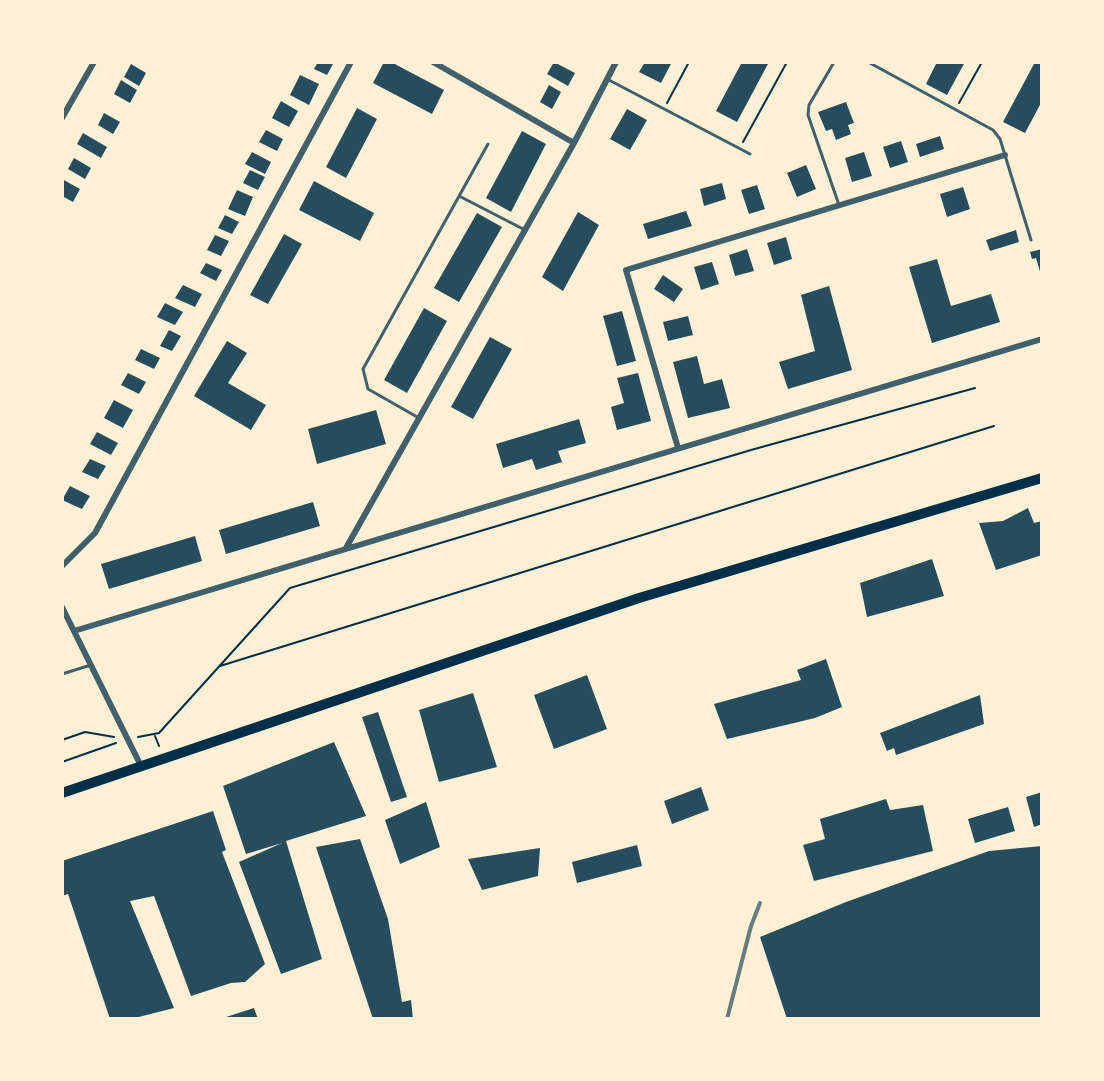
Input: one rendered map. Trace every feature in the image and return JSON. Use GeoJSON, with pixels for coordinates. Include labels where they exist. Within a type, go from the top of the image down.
{"type":"FeatureCollection","features":[{"type":"Feature","properties":{"kind":"main road"},"geometry":{"type":"LineString","coordinates":[[62,793],[639,598],[1042,478]]}},
{"type":"Feature","properties":{"kind":"street"},"geometry":{"type":"LineString","coordinates":[[62,118],[94,62]]}},
{"type":"Feature","properties":{"kind":"street"},"geometry":{"type":"LineString","coordinates":[[62,566],[95,533],[351,62]]}},
{"type":"Feature","properties":{"kind":"street"},"geometry":{"type":"LineString","coordinates":[[433,62],[574,143]]}},
{"type":"Feature","properties":{"kind":"street"},"geometry":{"type":"LineString","coordinates":[[346,548],[574,143],[616,62]]}},
{"type":"Feature","properties":{"kind":"street"},"geometry":{"type":"LineString","coordinates":[[678,448],[626,270],[1005,155]]}},
{"type":"Feature","properties":{"kind":"street"},"geometry":{"type":"LineString","coordinates":[[74,631],[1042,339]]}},
{"type":"Feature","properties":{"kind":"street"},"geometry":{"type":"LineString","coordinates":[[62,607],[141,766]]}},
{"type":"Feature","properties":{"kind":"lane"},"geometry":{"type":"LineString","coordinates":[[868,62],[993,130],[1000,139],[1031,240]]}},
{"type":"Feature","properties":{"kind":"lane"},"geometry":{"type":"LineString","coordinates":[[833,64],[809,105],[808,115],[839,205]]}},
{"type":"Feature","properties":{"kind":"lane"},"geometry":{"type":"LineString","coordinates":[[607,79],[750,154]]}},
{"type":"Feature","properties":{"kind":"lane"},"geometry":{"type":"LineString","coordinates":[[419,418],[368,389],[363,369],[488,144]]}},
{"type":"Feature","properties":{"kind":"lane"},"geometry":{"type":"LineString","coordinates":[[459,196],[525,230]]}},
{"type":"Feature","properties":{"kind":"lane"},"geometry":{"type":"LineString","coordinates":[[62,674],[91,665]]}},
{"type":"Feature","properties":{"kind":"path"},"geometry":{"type":"LineString","coordinates":[[664,109],[689,62]]}},
{"type":"Feature","properties":{"kind":"path"},"geometry":{"type":"LineString","coordinates":[[740,148],[787,62]]}},
{"type":"Feature","properties":{"kind":"path"},"geometry":{"type":"LineString","coordinates":[[956,110],[982,62]]}},
{"type":"Feature","properties":{"kind":"path"},"geometry":{"type":"LineString","coordinates":[[62,762],[127,739],[159,733],[290,588],[751,450],[975,388]]}},
{"type":"Feature","properties":{"kind":"path"},"geometry":{"type":"LineString","coordinates":[[219,666],[994,426]]}},
{"type":"Feature","properties":{"kind":"path"},"geometry":{"type":"LineString","coordinates":[[62,740],[85,732],[127,739]]}},
{"type":"Feature","properties":{"kind":"path"},"geometry":{"type":"LineString","coordinates":[[154,734],[159,746]]}},
{"type":"Feature","properties":{"kind":"building"},"geometry":{"type":"Polygon","coordinates":[[[318,62],[334,62],[327,75],[314,69],[318,62]]]}},
{"type":"Feature","properties":{"kind":"building"},"geometry":{"type":"Polygon","coordinates":[[[384,62],[391,62],[444,90],[432,114],[373,83],[384,62]]]}},
{"type":"Feature","properties":{"kind":"building"},"geometry":{"type":"Polygon","coordinates":[[[554,62],[575,73],[568,86],[547,74],[554,62]]]}},
{"type":"Feature","properties":{"kind":"building"},"geometry":{"type":"Polygon","coordinates":[[[645,62],[672,62],[661,83],[639,72],[645,62]]]}},
{"type":"Feature","properties":{"kind":"building"},"geometry":{"type":"Polygon","coordinates":[[[742,62],[769,62],[737,122],[716,111],[742,62]]]}},
{"type":"Feature","properties":{"kind":"building"},"geometry":{"type":"Polygon","coordinates":[[[937,62],[965,62],[947,95],[926,84],[937,62]]]}},
{"type":"Feature","properties":{"kind":"building"},"geometry":{"type":"Polygon","coordinates":[[[1035,62],[1042,62],[1042,101],[1025,133],[1003,122],[1035,62]]]}},
{"type":"Feature","properties":{"kind":"building"},"geometry":{"type":"Polygon","coordinates":[[[131,64],[146,73],[139,86],[124,77],[131,64]]]}},
{"type":"Feature","properties":{"kind":"building"},"geometry":{"type":"Polygon","coordinates":[[[300,75],[319,84],[309,105],[290,95],[300,75]]]}},
{"type":"Feature","properties":{"kind":"building"},"geometry":{"type":"Polygon","coordinates":[[[121,80],[137,90],[130,103],[114,94],[121,80]]]}},
{"type":"Feature","properties":{"kind":"building"},"geometry":{"type":"Polygon","coordinates":[[[549,85],[561,92],[552,109],[540,102],[549,85]]]}},
{"type":"Feature","properties":{"kind":"building"},"geometry":{"type":"Polygon","coordinates":[[[281,101],[298,111],[289,127],[272,118],[281,101]]]}},
{"type":"Feature","properties":{"kind":"building"},"geometry":{"type":"Polygon","coordinates":[[[846,102],[854,123],[848,125],[851,134],[836,140],[832,129],[826,131],[818,112],[846,102]]]}},
{"type":"Feature","properties":{"kind":"building"},"geometry":{"type":"Polygon","coordinates":[[[357,108],[377,119],[346,178],[326,167],[357,108]]]}},
{"type":"Feature","properties":{"kind":"building"},"geometry":{"type":"Polygon","coordinates":[[[627,109],[647,120],[630,150],[610,139],[627,109]]]}},
{"type":"Feature","properties":{"kind":"building"},"geometry":{"type":"Polygon","coordinates":[[[104,113],[120,122],[113,134],[98,125],[104,113]]]}},
{"type":"Feature","properties":{"kind":"building"},"geometry":{"type":"Polygon","coordinates":[[[266,130],[283,139],[277,151],[259,142],[266,130]]]}},
{"type":"Feature","properties":{"kind":"building"},"geometry":{"type":"Polygon","coordinates":[[[522,131],[546,144],[511,212],[486,198],[522,131]]]}},
{"type":"Feature","properties":{"kind":"building"},"geometry":{"type":"Polygon","coordinates":[[[83,133],[107,147],[101,158],[77,144],[83,133]]]}},
{"type":"Feature","properties":{"kind":"building"},"geometry":{"type":"Polygon","coordinates":[[[940,136],[944,149],[920,157],[916,144],[940,136]]]}},
{"type":"Feature","properties":{"kind":"building"},"geometry":{"type":"Polygon","coordinates":[[[901,141],[908,162],[890,168],[883,147],[901,141]]]}},
{"type":"Feature","properties":{"kind":"building"},"geometry":{"type":"Polygon","coordinates":[[[252,152],[271,162],[265,174],[245,164],[252,152]]]}},
{"type":"Feature","properties":{"kind":"building"},"geometry":{"type":"Polygon","coordinates":[[[864,152],[872,176],[852,182],[845,158],[864,152]]]}},
{"type":"Feature","properties":{"kind":"building"},"geometry":{"type":"Polygon","coordinates":[[[74,158],[91,168],[85,179],[68,169],[74,158]]]}},
{"type":"Feature","properties":{"kind":"building"},"geometry":{"type":"Polygon","coordinates":[[[806,165],[816,189],[797,197],[787,173],[806,165]]]}},
{"type":"Feature","properties":{"kind":"building"},"geometry":{"type":"Polygon","coordinates":[[[250,170],[265,177],[258,190],[243,183],[250,170]]]}},
{"type":"Feature","properties":{"kind":"building"},"geometry":{"type":"Polygon","coordinates":[[[62,179],[80,189],[73,202],[62,196],[62,179]]]}},
{"type":"Feature","properties":{"kind":"building"},"geometry":{"type":"Polygon","coordinates":[[[314,181],[374,213],[360,241],[299,210],[314,181]]]}},
{"type":"Feature","properties":{"kind":"building"},"geometry":{"type":"Polygon","coordinates":[[[722,183],[726,199],[704,206],[700,189],[722,183]]]}},
{"type":"Feature","properties":{"kind":"building"},"geometry":{"type":"Polygon","coordinates":[[[757,185],[765,209],[749,214],[741,190],[757,185]]]}},
{"type":"Feature","properties":{"kind":"building"},"geometry":{"type":"Polygon","coordinates":[[[963,187],[970,209],[947,217],[940,194],[963,187]]]}},
{"type":"Feature","properties":{"kind":"building"},"geometry":{"type":"Polygon","coordinates":[[[237,190],[253,197],[245,216],[228,209],[237,190]]]}},
{"type":"Feature","properties":{"kind":"building"},"geometry":{"type":"Polygon","coordinates":[[[686,211],[692,226],[648,239],[643,224],[686,211]]]}},
{"type":"Feature","properties":{"kind":"building"},"geometry":{"type":"Polygon","coordinates":[[[578,212],[599,225],[563,291],[542,277],[578,212]]]}},
{"type":"Feature","properties":{"kind":"building"},"geometry":{"type":"Polygon","coordinates":[[[477,213],[502,227],[459,302],[434,288],[477,213]]]}},
{"type":"Feature","properties":{"kind":"building"},"geometry":{"type":"Polygon","coordinates":[[[225,215],[239,222],[232,234],[218,228],[225,215]]]}},
{"type":"Feature","properties":{"kind":"building"},"geometry":{"type":"Polygon","coordinates":[[[1016,230],[1019,242],[990,251],[986,240],[1016,230]]]}},
{"type":"Feature","properties":{"kind":"building"},"geometry":{"type":"Polygon","coordinates":[[[284,234],[302,244],[268,304],[250,295],[284,234]]]}},
{"type":"Feature","properties":{"kind":"building"},"geometry":{"type":"Polygon","coordinates":[[[215,235],[229,241],[221,256],[207,250],[215,235]]]}},
{"type":"Feature","properties":{"kind":"building"},"geometry":{"type":"Polygon","coordinates":[[[786,237],[792,259],[774,265],[767,243],[786,237]]]}},
{"type":"Feature","properties":{"kind":"building"},"geometry":{"type":"Polygon","coordinates":[[[747,249],[754,271],[735,276],[729,255],[747,249]]]}},
{"type":"Feature","properties":{"kind":"building"},"geometry":{"type":"Polygon","coordinates":[[[1042,249],[1041,275],[1036,258],[1032,259],[1030,252],[1042,249]]]}},
{"type":"Feature","properties":{"kind":"building"},"geometry":{"type":"Polygon","coordinates":[[[937,259],[951,306],[991,294],[1000,322],[932,343],[909,267],[937,259]]]}},
{"type":"Feature","properties":{"kind":"building"},"geometry":{"type":"Polygon","coordinates":[[[712,262],[719,284],[701,290],[694,267],[712,262]]]}},
{"type":"Feature","properties":{"kind":"building"},"geometry":{"type":"Polygon","coordinates":[[[206,263],[222,270],[216,281],[200,273],[206,263]]]}},
{"type":"Feature","properties":{"kind":"building"},"geometry":{"type":"Polygon","coordinates":[[[663,275],[683,289],[674,302],[654,289],[663,275]]]}},
{"type":"Feature","properties":{"kind":"building"},"geometry":{"type":"Polygon","coordinates":[[[183,285],[202,294],[195,307],[175,298],[183,285]]]}},
{"type":"Feature","properties":{"kind":"building"},"geometry":{"type":"Polygon","coordinates":[[[829,286],[852,370],[788,389],[779,362],[815,351],[801,295],[829,286]]]}},
{"type":"Feature","properties":{"kind":"building"},"geometry":{"type":"Polygon","coordinates":[[[165,303],[183,312],[175,325],[157,317],[165,303]]]}},
{"type":"Feature","properties":{"kind":"building"},"geometry":{"type":"Polygon","coordinates":[[[424,308],[447,321],[407,393],[384,380],[424,308]]]}},
{"type":"Feature","properties":{"kind":"building"},"geometry":{"type":"Polygon","coordinates":[[[622,311],[636,361],[617,366],[603,316],[622,311]]]}},
{"type":"Feature","properties":{"kind":"building"},"geometry":{"type":"Polygon","coordinates":[[[688,316],[693,335],[668,341],[663,322],[688,316]]]}},
{"type":"Feature","properties":{"kind":"building"},"geometry":{"type":"Polygon","coordinates":[[[169,330],[181,336],[172,351],[160,346],[169,330]]]}},
{"type":"Feature","properties":{"kind":"building"},"geometry":{"type":"Polygon","coordinates":[[[490,337],[512,349],[473,419],[451,407],[490,337]]]}},
{"type":"Feature","properties":{"kind":"building"},"geometry":{"type":"Polygon","coordinates":[[[227,341],[247,353],[228,383],[266,405],[251,430],[194,396],[227,341]]]}},
{"type":"Feature","properties":{"kind":"building"},"geometry":{"type":"Polygon","coordinates":[[[141,349],[160,358],[154,369],[135,360],[141,349]]]}},
{"type":"Feature","properties":{"kind":"building"},"geometry":{"type":"Polygon","coordinates":[[[697,356],[704,384],[722,379],[730,408],[688,418],[673,362],[697,356]]]}},
{"type":"Feature","properties":{"kind":"building"},"geometry":{"type":"Polygon","coordinates":[[[128,373],[146,382],[139,394],[121,385],[128,373]]]}},
{"type":"Feature","properties":{"kind":"building"},"geometry":{"type":"Polygon","coordinates":[[[638,373],[651,421],[617,430],[611,407],[624,403],[617,378],[638,373]]]}},
{"type":"Feature","properties":{"kind":"building"},"geometry":{"type":"Polygon","coordinates":[[[114,400],[133,410],[123,428],[104,418],[114,400]]]}},
{"type":"Feature","properties":{"kind":"building"},"geometry":{"type":"Polygon","coordinates":[[[376,410],[386,444],[317,464],[308,429],[376,410]]]}},
{"type":"Feature","properties":{"kind":"building"},"geometry":{"type":"Polygon","coordinates":[[[579,419],[586,443],[558,451],[562,462],[536,470],[532,459],[503,468],[496,444],[579,419]]]}},
{"type":"Feature","properties":{"kind":"building"},"geometry":{"type":"Polygon","coordinates":[[[97,432],[118,443],[111,455],[90,444],[97,432]]]}},
{"type":"Feature","properties":{"kind":"building"},"geometry":{"type":"Polygon","coordinates":[[[90,459],[106,466],[98,479],[82,472],[90,459]]]}},
{"type":"Feature","properties":{"kind":"building"},"geometry":{"type":"Polygon","coordinates":[[[70,486],[90,496],[82,509],[62,500],[70,486]]]}},
{"type":"Feature","properties":{"kind":"building"},"geometry":{"type":"Polygon","coordinates":[[[313,502],[320,526],[226,554],[219,530],[313,502]]]}},
{"type":"Feature","properties":{"kind":"building"},"geometry":{"type":"Polygon","coordinates":[[[1028,508],[1034,523],[1042,521],[1042,555],[996,570],[979,523],[1003,521],[1028,508]]]}},
{"type":"Feature","properties":{"kind":"building"},"geometry":{"type":"Polygon","coordinates":[[[195,536],[202,561],[109,589],[101,564],[195,536]]]}},
{"type":"Feature","properties":{"kind":"building"},"geometry":{"type":"Polygon","coordinates":[[[932,559],[944,596],[867,617],[860,583],[932,559]]]}},
{"type":"Feature","properties":{"kind":"building"},"geometry":{"type":"Polygon","coordinates":[[[826,659],[842,707],[815,718],[727,739],[714,704],[801,680],[797,670],[826,659]]]}},
{"type":"Feature","properties":{"kind":"building"},"geometry":{"type":"Polygon","coordinates":[[[587,675],[607,729],[554,749],[534,695],[587,675]]]}},
{"type":"Feature","properties":{"kind":"building"},"geometry":{"type":"Polygon","coordinates":[[[473,693],[497,767],[439,782],[419,710],[473,693]]]}},
{"type":"Feature","properties":{"kind":"building"},"geometry":{"type":"Polygon","coordinates":[[[980,695],[984,724],[896,755],[894,748],[887,751],[880,733],[980,695]]]}},
{"type":"Feature","properties":{"kind":"building"},"geometry":{"type":"Polygon","coordinates":[[[378,712],[407,797],[391,802],[362,717],[378,712]]]}},
{"type":"Feature","properties":{"kind":"building"},"geometry":{"type":"Polygon","coordinates":[[[334,742],[366,816],[286,841],[322,959],[281,974],[239,862],[282,843],[246,854],[223,786],[334,742]]]}},
{"type":"Feature","properties":{"kind":"building"},"geometry":{"type":"Polygon","coordinates":[[[701,787],[709,810],[672,824],[664,801],[701,787]]]}},
{"type":"Feature","properties":{"kind":"building"},"geometry":{"type":"Polygon","coordinates":[[[1042,792],[1042,824],[1034,827],[1026,797],[1042,792]]]}},
{"type":"Feature","properties":{"kind":"building"},"geometry":{"type":"Polygon","coordinates":[[[886,799],[890,810],[923,805],[933,851],[814,881],[803,845],[825,839],[820,819],[886,799]]]}},
{"type":"Feature","properties":{"kind":"building"},"geometry":{"type":"Polygon","coordinates":[[[426,802],[440,847],[400,864],[385,820],[426,802]]]}},
{"type":"Feature","properties":{"kind":"building"},"geometry":{"type":"Polygon","coordinates":[[[1008,807],[1015,831],[975,843],[968,819],[1008,807]]]}},
{"type":"Feature","properties":{"kind":"building"},"geometry":{"type":"Polygon","coordinates":[[[213,811],[226,850],[222,852],[265,964],[245,982],[231,983],[191,996],[154,896],[130,901],[174,1008],[131,1019],[110,1019],[68,894],[62,896],[62,861],[213,811]]]}},
{"type":"Feature","properties":{"kind":"building"},"geometry":{"type":"Polygon","coordinates":[[[360,839],[388,919],[402,1002],[411,1000],[413,1019],[373,1019],[316,847],[360,839]]]}},
{"type":"Feature","properties":{"kind":"building"},"geometry":{"type":"Polygon","coordinates":[[[637,845],[642,866],[577,883],[572,862],[637,845]]]}},
{"type":"Feature","properties":{"kind":"building"},"geometry":{"type":"Polygon","coordinates":[[[1042,846],[1042,1019],[787,1019],[760,937],[846,902],[989,851],[1042,846]]]}},
{"type":"Feature","properties":{"kind":"building"},"geometry":{"type":"Polygon","coordinates":[[[540,848],[538,876],[482,890],[468,859],[540,848]]]}},
{"type":"Feature","properties":{"kind":"building"},"geometry":{"type":"Polygon","coordinates":[[[254,1008],[258,1019],[223,1019],[223,1018],[254,1008]]]}},
{"type":"Feature","properties":{"kind":"railway"},"geometry":{"type":"LineString","coordinates":[[727,1019],[760,903]]}}]}
